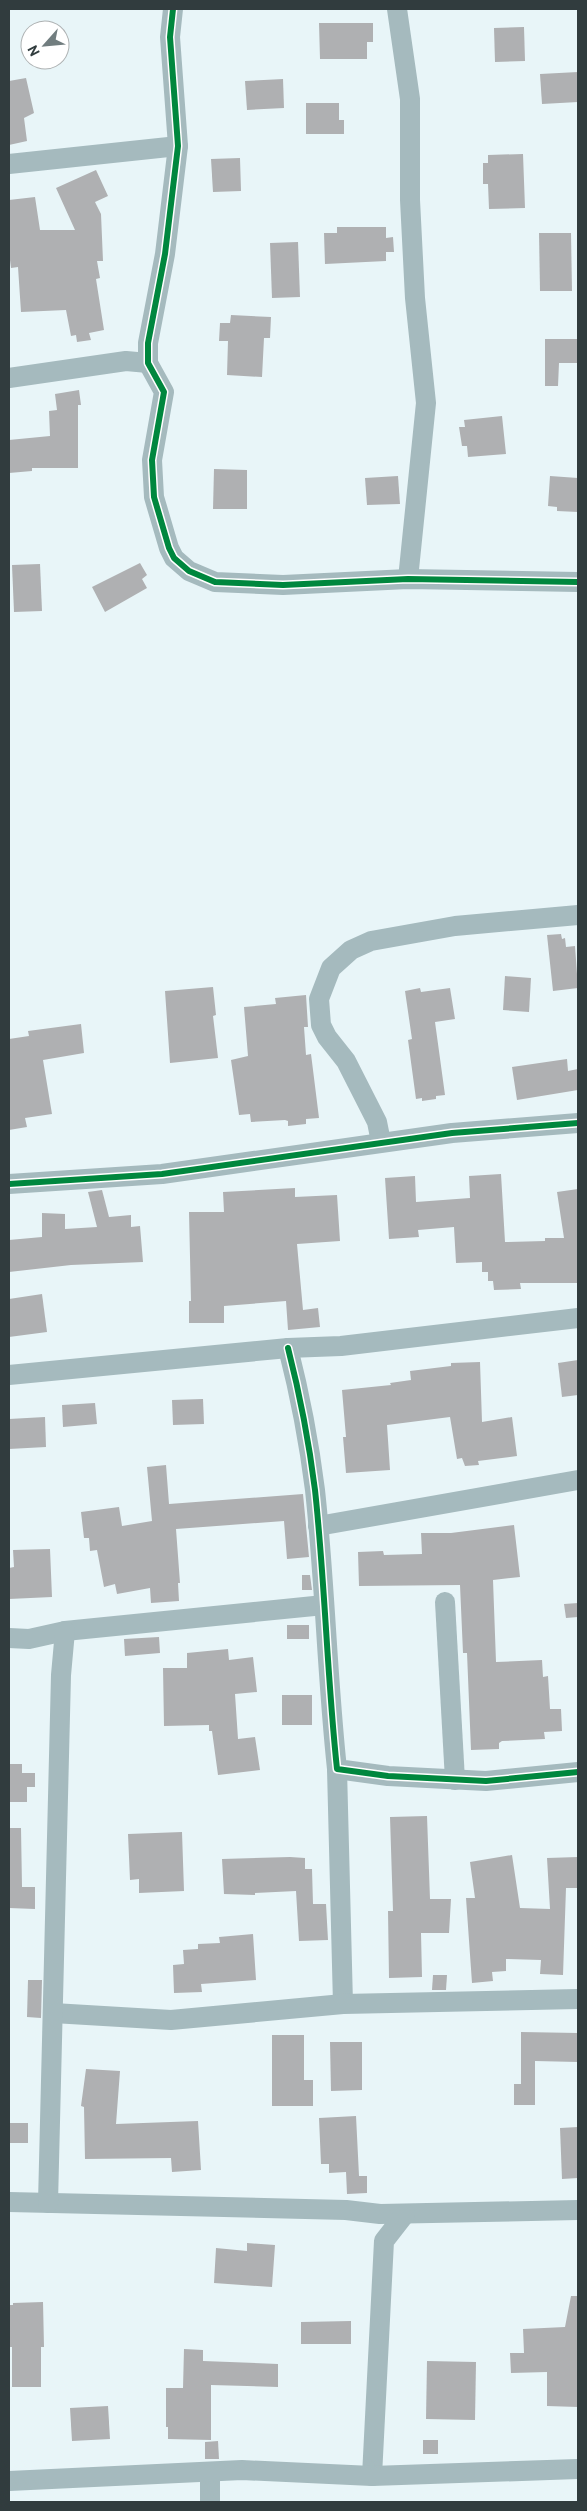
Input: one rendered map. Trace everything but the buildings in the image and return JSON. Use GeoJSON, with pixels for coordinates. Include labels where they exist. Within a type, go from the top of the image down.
{"type":"FeatureCollection","features":[{"type":"Feature","properties":{"kind":"street"},"geometry":{"type":"LineString","coordinates":[[173,9],[170,37],[178,146],[165,254],[148,343],[148,362],[164,392],[152,460],[154,497],[169,548],[181,566],[202,578],[215,582],[283,585],[408,579],[578,582]]}},
{"type":"Feature","properties":{"kind":"street"},"geometry":{"type":"LineString","coordinates":[[397,9],[410,99],[410,200],[414,288],[426,403],[408,579]]}},
{"type":"Feature","properties":{"kind":"street"},"geometry":{"type":"LineString","coordinates":[[9,164],[178,146]]}},
{"type":"Feature","properties":{"kind":"street"},"geometry":{"type":"LineString","coordinates":[[9,378],[126,361],[148,362]]}},
{"type":"Feature","properties":{"kind":"street"},"geometry":{"type":"LineString","coordinates":[[382,1142],[377,1122],[346,1061],[327,1037],[321,1025],[320,999],[332,968],[351,950],[372,941],[455,926],[578,915]]}},
{"type":"Feature","properties":{"kind":"street"},"geometry":{"type":"LineString","coordinates":[[9,1184],[162,1174],[452,1133],[578,1123]]}},
{"type":"Feature","properties":{"kind":"street"},"geometry":{"type":"LineString","coordinates":[[9,1375],[288,1348],[341,1346],[578,1318]]}},
{"type":"Feature","properties":{"kind":"street"},"geometry":{"type":"LineString","coordinates":[[288,1348],[308,1442],[318,1526],[337,1769],[343,2004]]}},
{"type":"Feature","properties":{"kind":"street"},"geometry":{"type":"LineString","coordinates":[[318,1526],[578,1480]]}},
{"type":"Feature","properties":{"kind":"street"},"geometry":{"type":"LineString","coordinates":[[445,1602],[455,1780]]}},
{"type":"Feature","properties":{"kind":"street"},"geometry":{"type":"LineString","coordinates":[[9,1638],[29,1639],[65,1631],[324,1604]]}},
{"type":"Feature","properties":{"kind":"street"},"geometry":{"type":"LineString","coordinates":[[48,2203],[61,1675],[65,1631]]}},
{"type":"Feature","properties":{"kind":"street"},"geometry":{"type":"LineString","coordinates":[[337,1769],[388,1776],[486,1781],[578,1772]]}},
{"type":"Feature","properties":{"kind":"street"},"geometry":{"type":"LineString","coordinates":[[53,2013],[172,2020],[343,2004],[578,1999]]}},
{"type":"Feature","properties":{"kind":"street"},"geometry":{"type":"LineString","coordinates":[[9,2202],[405,2214],[578,2210]]}},
{"type":"Feature","properties":{"kind":"street"},"geometry":{"type":"LineString","coordinates":[[361,2212],[384,2241]]}},
{"type":"Feature","properties":{"kind":"street"},"geometry":{"type":"LineString","coordinates":[[372,2476],[384,2241],[405,2214]]}},
{"type":"Feature","properties":{"kind":"street"},"geometry":{"type":"LineString","coordinates":[[9,2481],[242,2470],[372,2476],[578,2469]]}},
{"type":"Feature","properties":{"kind":"street"},"geometry":{"type":"LineString","coordinates":[[210,2472],[210,2502]]}},
{"type":"Feature","properties":{"kind":"cycle path"},"geometry":{"type":"LineString","coordinates":[[173,9],[170,37],[178,146],[165,254],[148,343],[148,363],[164,392],[152,460],[154,497],[169,548],[174,558],[189,571],[215,582],[283,585],[408,579],[578,582]]}},
{"type":"Feature","properties":{"kind":"cycle path"},"geometry":{"type":"LineString","coordinates":[[9,1184],[162,1174],[452,1133],[578,1123]]}},
{"type":"Feature","properties":{"kind":"cycle path"},"geometry":{"type":"LineString","coordinates":[[288,1348],[304,1419],[315,1490],[337,1769],[388,1776],[486,1781],[578,1772]]}}]}
